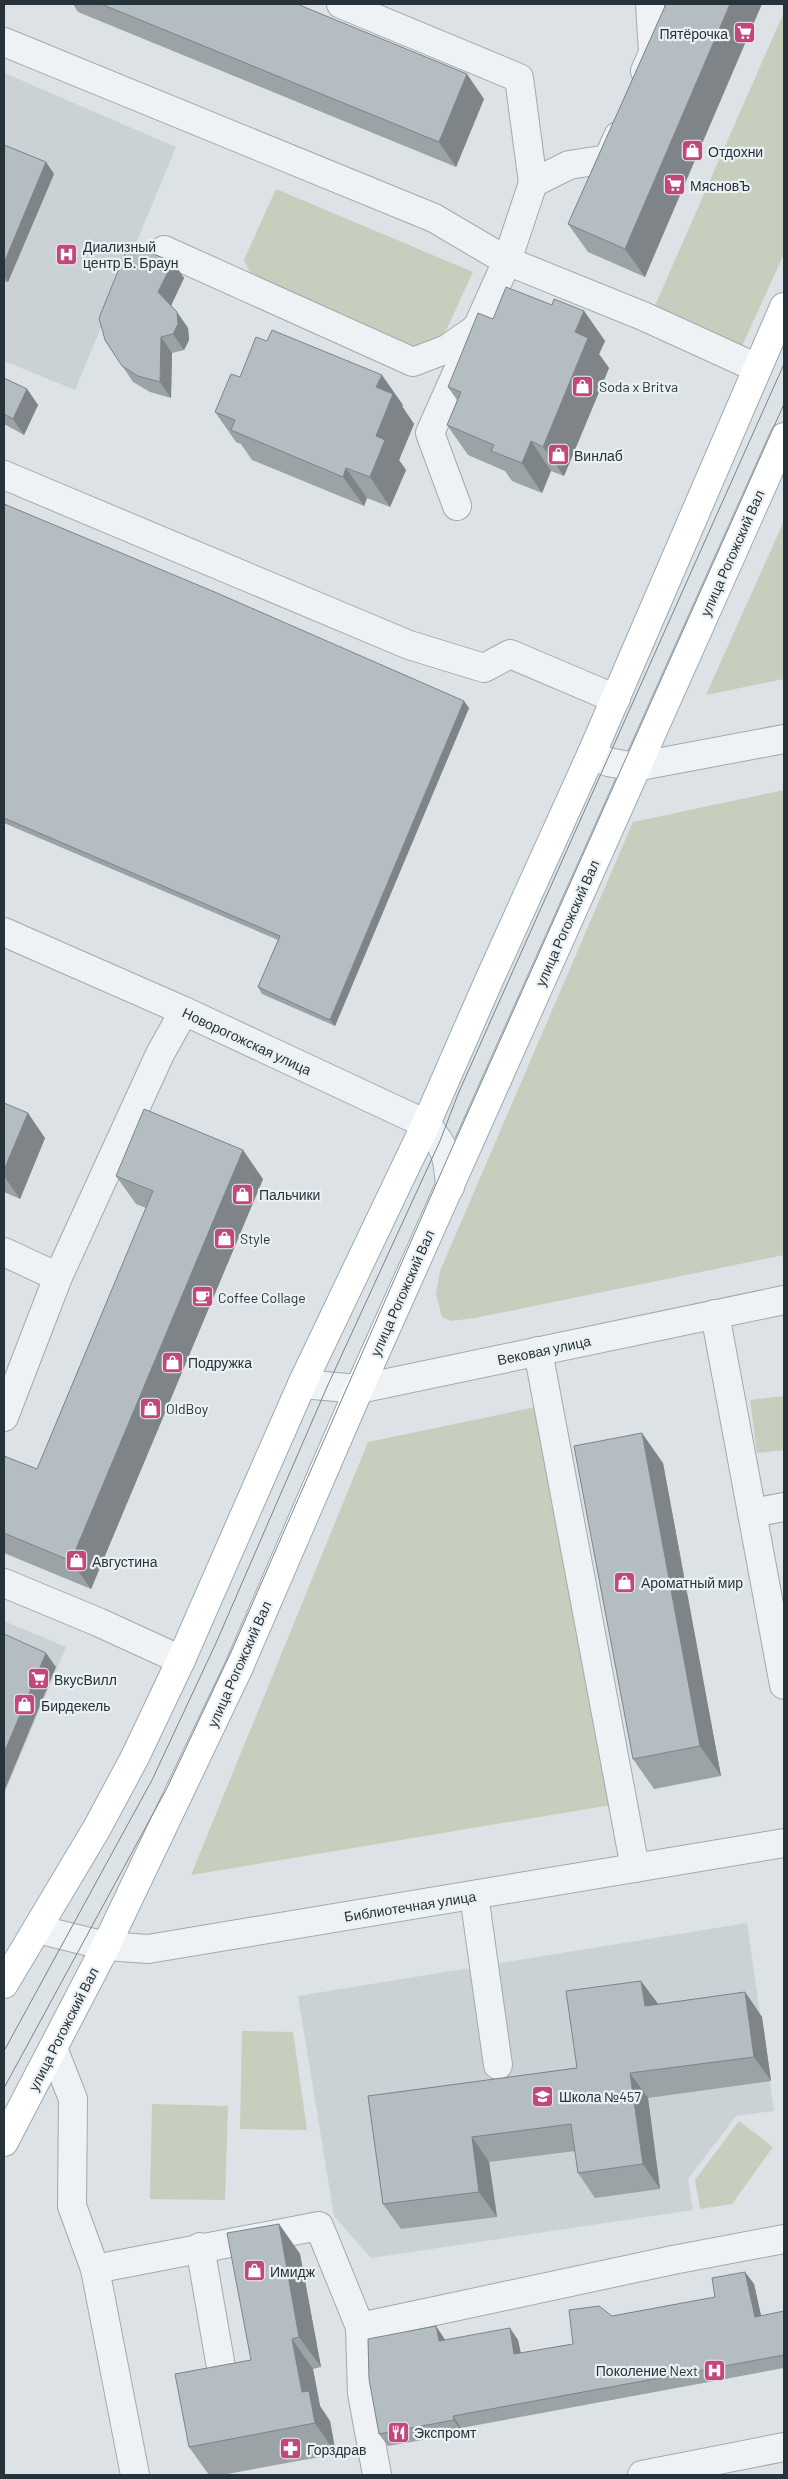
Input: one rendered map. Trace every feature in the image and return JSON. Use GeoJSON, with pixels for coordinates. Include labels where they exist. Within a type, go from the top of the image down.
{"type":"FeatureCollection","features":[{"type":"Feature","properties":{"kind":"main road"},"geometry":{"type":"LineString","coordinates":[[4,1984],[97,1828],[127,1773],[181,1660],[302,1384],[426,1124],[616,699],[784,307]]}},
{"type":"Feature","properties":{"kind":"main road","name":"улица Рогожский Вал"},"geometry":{"type":"LineString","coordinates":[[4,2142],[106,1946],[239,1667],[359,1389],[635,767],[784,437]]}},
{"type":"Feature","properties":{"kind":"street"},"geometry":{"type":"LineString","coordinates":[[341,4],[520,78],[533,183],[507,261],[474,330],[430,433],[457,506]]}},
{"type":"Feature","properties":{"kind":"street"},"geometry":{"type":"LineString","coordinates":[[533,183],[569,165],[608,159],[653,53],[650,4]]}},
{"type":"Feature","properties":{"kind":"street"},"geometry":{"type":"LineString","coordinates":[[4,42],[434,218],[507,261],[643,316],[757,368]]}},
{"type":"Feature","properties":{"kind":"street"},"geometry":{"type":"LineString","coordinates":[[164,250],[414,362],[448,349],[474,330]]}},
{"type":"Feature","properties":{"kind":"street"},"geometry":{"type":"LineString","coordinates":[[4,475],[409,645],[484,668],[510,654],[616,699]]}},
{"type":"Feature","properties":{"kind":"street"},"geometry":{"type":"LineString","coordinates":[[591,755],[635,767],[784,739]]}},
{"type":"Feature","properties":{"kind":"street","name":"Новорогожская улица"},"geometry":{"type":"LineString","coordinates":[[4,932],[184,1011],[426,1124],[440,1141],[448,1157],[450,1186]]}},
{"type":"Feature","properties":{"kind":"street"},"geometry":{"type":"LineString","coordinates":[[4,1417],[58,1278],[160,1054],[184,1011]]}},
{"type":"Feature","properties":{"kind":"street"},"geometry":{"type":"LineString","coordinates":[[4,1252],[58,1278]]}},
{"type":"Feature","properties":{"kind":"street","name":"Вековая улица"},"geometry":{"type":"LineString","coordinates":[[302,1384],[359,1389],[784,1300]]}},
{"type":"Feature","properties":{"kind":"street"},"geometry":{"type":"LineString","coordinates":[[715,1314],[784,1685]]}},
{"type":"Feature","properties":{"kind":"street"},"geometry":{"type":"LineString","coordinates":[[538,1351],[635,1868]]}},
{"type":"Feature","properties":{"kind":"street"},"geometry":{"type":"LineString","coordinates":[[752,1512],[784,1507]]}},
{"type":"Feature","properties":{"kind":"street"},"geometry":{"type":"LineString","coordinates":[[4,1583],[98,1622],[181,1660]]}},
{"type":"Feature","properties":{"kind":"street","name":"Библиотечная улица"},"geometry":{"type":"LineString","coordinates":[[36,1929],[106,1946],[148,1949],[784,1843]]}},
{"type":"Feature","properties":{"kind":"street"},"geometry":{"type":"LineString","coordinates":[[474,1895],[498,2065]]}},
{"type":"Feature","properties":{"kind":"street"},"geometry":{"type":"LineString","coordinates":[[53,2048],[73,2099],[72,2206],[95,2269],[135,2475]]}},
{"type":"Feature","properties":{"kind":"street"},"geometry":{"type":"LineString","coordinates":[[95,2269],[200,2247],[319,2226],[360,2327],[362,2393],[377,2475]]}},
{"type":"Feature","properties":{"kind":"street"},"geometry":{"type":"LineString","coordinates":[[360,2327],[673,2260],[784,2239]]}},
{"type":"Feature","properties":{"kind":"street"},"geometry":{"type":"LineString","coordinates":[[200,2247],[222,2373]]}},
{"type":"Feature","properties":{"kind":"street"},"geometry":{"type":"LineString","coordinates":[[642,2475],[784,2447]]}},
{"type":"Feature","properties":{"kind":"shaded area","name":"Диализный центр Б. Браун"},"geometry":{"type":"Polygon","coordinates":[[[4,73],[176,147],[75,390],[4,361],[4,73]]]}},
{"type":"Feature","properties":{"kind":"shaded area"},"geometry":{"type":"Polygon","coordinates":[[[4,1621],[66,1647],[4,1795],[4,1621]]]}},
{"type":"Feature","properties":{"kind":"shaded area","name":"Школа №457"},"geometry":{"type":"Polygon","coordinates":[[[747,1923],[774,2111],[736,2116],[688,2179],[693,2210],[371,2258],[334,2216],[298,1996],[747,1923]]]}},
{"type":"Feature","properties":{"kind":"green space"},"geometry":{"type":"Polygon","coordinates":[[[784,12],[784,254],[742,346],[654,308],[784,12]]]}},
{"type":"Feature","properties":{"kind":"green space"},"geometry":{"type":"Polygon","coordinates":[[[276,189],[473,272],[443,337],[414,352],[252,277],[244,260],[276,189]]]}},
{"type":"Feature","properties":{"kind":"green space"},"geometry":{"type":"Polygon","coordinates":[[[784,521],[784,679],[706,695],[784,521]]]}},
{"type":"Feature","properties":{"kind":"green space"},"geometry":{"type":"Polygon","coordinates":[[[784,790],[784,1255],[475,1318],[451,1321],[442,1317],[436,1294],[440,1271],[633,822],[784,790]]]}},
{"type":"Feature","properties":{"kind":"green space"},"geometry":{"type":"Polygon","coordinates":[[[784,1396],[784,1450],[757,1453],[750,1400],[784,1396]]]}},
{"type":"Feature","properties":{"kind":"green space"},"geometry":{"type":"Polygon","coordinates":[[[536,1407],[611,1805],[191,1875],[368,1442],[536,1407]]]}},
{"type":"Feature","properties":{"kind":"green space"},"geometry":{"type":"Polygon","coordinates":[[[242,2031],[293,2032],[307,2130],[240,2129],[242,2031]]]}},
{"type":"Feature","properties":{"kind":"green space"},"geometry":{"type":"Polygon","coordinates":[[[152,2104],[228,2106],[225,2200],[150,2199],[152,2104]]]}},
{"type":"Feature","properties":{"kind":"green space"},"geometry":{"type":"Polygon","coordinates":[[[739,2121],[773,2147],[732,2204],[700,2209],[695,2180],[739,2121]]]}},
{"type":"Feature","properties":{"kind":"building"},"geometry":{"type":"Polygon","coordinates":[[[101,4],[297,4],[467,74],[439,142],[101,4]]]}},
{"type":"Feature","properties":{"kind":"building"},"geometry":{"type":"Polygon","coordinates":[[[666,4],[730,4],[625,249],[568,224],[666,4]]]}},
{"type":"Feature","properties":{"kind":"building"},"geometry":{"type":"Polygon","coordinates":[[[4,145],[46,162],[4,263],[4,145]]]}},
{"type":"Feature","properties":{"kind":"building"},"geometry":{"type":"Polygon","coordinates":[[[129,244],[173,262],[158,292],[177,312],[178,324],[173,334],[161,337],[160,382],[138,376],[122,366],[105,340],[99,318],[129,244]]]}},
{"type":"Feature","properties":{"kind":"building"},"geometry":{"type":"Polygon","coordinates":[[[506,287],[552,305],[554,299],[584,311],[575,332],[588,338],[543,447],[531,441],[522,463],[491,451],[494,445],[447,425],[461,392],[448,387],[478,313],[493,319],[506,287]]]}},
{"type":"Feature","properties":{"kind":"building"},"geometry":{"type":"Polygon","coordinates":[[[272,330],[382,375],[376,387],[393,394],[376,436],[385,440],[370,477],[346,468],[343,477],[231,430],[235,420],[215,412],[231,374],[240,377],[256,337],[267,341],[272,330]]]}},
{"type":"Feature","properties":{"kind":"building"},"geometry":{"type":"Polygon","coordinates":[[[4,378],[27,389],[13,419],[4,414],[4,378]]]}},
{"type":"Feature","properties":{"kind":"building"},"geometry":{"type":"Polygon","coordinates":[[[4,504],[217,593],[464,701],[330,1020],[258,987],[280,936],[4,818],[4,504]]]}},
{"type":"Feature","properties":{"kind":"building"},"geometry":{"type":"Polygon","coordinates":[[[4,1103],[28,1113],[4,1170],[4,1103]]]}},
{"type":"Feature","properties":{"kind":"building"},"geometry":{"type":"Polygon","coordinates":[[[144,1109],[243,1150],[71,1561],[4,1533],[4,1456],[37,1469],[153,1191],[116,1176],[144,1109]]]}},
{"type":"Feature","properties":{"kind":"building"},"geometry":{"type":"Polygon","coordinates":[[[642,1433],[700,1746],[633,1759],[574,1446],[642,1433]]]}},
{"type":"Feature","properties":{"kind":"building"},"geometry":{"type":"Polygon","coordinates":[[[4,1634],[46,1653],[4,1753],[4,1634]]]}},
{"type":"Feature","properties":{"kind":"building"},"geometry":{"type":"Polygon","coordinates":[[[641,1981],[645,2006],[745,1992],[754,2057],[630,2073],[643,2164],[578,2173],[571,2124],[472,2137],[479,2192],[383,2204],[368,2096],[577,2068],[566,1991],[641,1981]]]}},
{"type":"Feature","properties":{"kind":"building"},"geometry":{"type":"Polygon","coordinates":[[[279,2224],[299,2337],[292,2339],[302,2392],[309,2391],[315,2423],[189,2447],[175,2374],[251,2360],[227,2233],[279,2224]]]}},
{"type":"Feature","properties":{"kind":"building"},"geometry":{"type":"Polygon","coordinates":[[[745,2272],[755,2317],[784,2311],[784,2355],[453,2416],[454,2420],[379,2434],[369,2379],[368,2339],[436,2326],[439,2341],[510,2328],[514,2354],[573,2344],[569,2310],[599,2306],[612,2316],[715,2297],[712,2278],[745,2272]]]}},
{"type":"Feature","properties":{"kind":"tram line"},"geometry":{"type":"LineString","coordinates":[[4,2051],[152,1780],[216,1643],[327,1387],[440,1141],[458,1094],[784,364]]}},
{"type":"Feature","properties":{"kind":"tram line"},"geometry":{"type":"LineString","coordinates":[[4,2088],[167,1788],[232,1650],[448,1157],[784,404]]}},
{"type":"Feature","properties":{"kind":"place","name":"Пятёрочка"},"geometry":{"type":"Point","coordinates":[744,33]}},
{"type":"Feature","properties":{"kind":"place","name":"Отдохни"},"geometry":{"type":"Point","coordinates":[692,151]}},
{"type":"Feature","properties":{"kind":"place","name":"МясновЪ"},"geometry":{"type":"Point","coordinates":[674,185]}},
{"type":"Feature","properties":{"kind":"place","name":"Диализный центр Б. Браун"},"geometry":{"type":"Point","coordinates":[67,254]}},
{"type":"Feature","properties":{"kind":"place","name":"Soda x Britva"},"geometry":{"type":"Point","coordinates":[583,386]}},
{"type":"Feature","properties":{"kind":"place","name":"Винлаб"},"geometry":{"type":"Point","coordinates":[558,455]}},
{"type":"Feature","properties":{"kind":"place","name":"Пальчики"},"geometry":{"type":"Point","coordinates":[243,1194]}},
{"type":"Feature","properties":{"kind":"place","name":"Style"},"geometry":{"type":"Point","coordinates":[224,1238]}},
{"type":"Feature","properties":{"kind":"place","name":"Coffee Collage"},"geometry":{"type":"Point","coordinates":[202,1297]}},
{"type":"Feature","properties":{"kind":"place","name":"Подружка"},"geometry":{"type":"Point","coordinates":[172,1362]}},
{"type":"Feature","properties":{"kind":"place","name":"OldBoy"},"geometry":{"type":"Point","coordinates":[150,1408]}},
{"type":"Feature","properties":{"kind":"place","name":"Августина"},"geometry":{"type":"Point","coordinates":[76,1561]}},
{"type":"Feature","properties":{"kind":"place","name":"Ароматный мир"},"geometry":{"type":"Point","coordinates":[625,1582]}},
{"type":"Feature","properties":{"kind":"place","name":"ВкусВилл"},"geometry":{"type":"Point","coordinates":[38,1679]}},
{"type":"Feature","properties":{"kind":"place","name":"Бирдекель"},"geometry":{"type":"Point","coordinates":[25,1705]}},
{"type":"Feature","properties":{"kind":"place","name":"Школа №457"},"geometry":{"type":"Point","coordinates":[543,2096]}},
{"type":"Feature","properties":{"kind":"place","name":"Имидж"},"geometry":{"type":"Point","coordinates":[254,2271]}},
{"type":"Feature","properties":{"kind":"place","name":"Поколение Next"},"geometry":{"type":"Point","coordinates":[714,2370]}},
{"type":"Feature","properties":{"kind":"place","name":"Экспромт"},"geometry":{"type":"Point","coordinates":[398,2432]}},
{"type":"Feature","properties":{"kind":"place","name":"Горздрав"},"geometry":{"type":"Point","coordinates":[291,2449]}}]}
